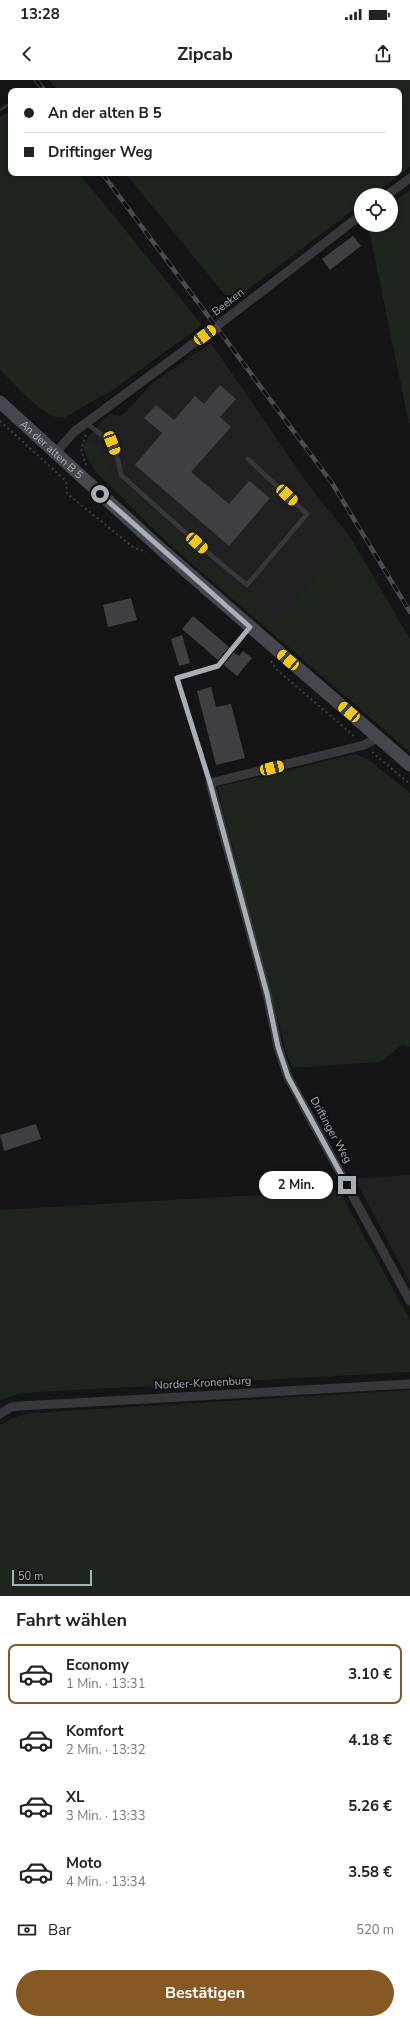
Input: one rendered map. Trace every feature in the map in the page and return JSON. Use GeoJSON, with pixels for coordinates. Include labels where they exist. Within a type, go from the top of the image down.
{"type":"FeatureCollection","features":[{"type":"Feature","properties":{"kind":"main road","name":"An der alten B 5"},"geometry":{"type":"LineString","coordinates":[[0,402],[250,627],[410,765]]}},
{"type":"Feature","properties":{"kind":"street"},"geometry":{"type":"LineString","coordinates":[[396,188],[410,178]]}},
{"type":"Feature","properties":{"kind":"street","name":"Beeken"},"geometry":{"type":"LineString","coordinates":[[55,453],[75,431],[217,326],[354,220]]}},
{"type":"Feature","properties":{"kind":"street"},"geometry":{"type":"LineString","coordinates":[[210,783],[364,745],[378,738]]}},
{"type":"Feature","properties":{"kind":"street","name":"Driftinger Weg"},"geometry":{"type":"LineString","coordinates":[[210,783],[267,994],[278,1047],[288,1077],[410,1301]]}},
{"type":"Feature","properties":{"kind":"street","name":"Norder-Kronenburg"},"geometry":{"type":"LineString","coordinates":[[0,1414],[11,1407],[20,1406],[410,1384]]}},
{"type":"Feature","properties":{"kind":"lane"},"geometry":{"type":"LineString","coordinates":[[86,423],[112,443],[121,475],[207,552],[247,585],[307,514],[248,459]]}},
{"type":"Feature","properties":{"kind":"lane"},"geometry":{"type":"LineString","coordinates":[[210,783],[177,678],[218,666],[250,627]]}},
{"type":"Feature","properties":{"kind":"path"},"geometry":{"type":"LineString","coordinates":[[0,421],[66,481],[67,493],[71,497],[133,547],[151,553]]}},
{"type":"Feature","properties":{"kind":"path"},"geometry":{"type":"LineString","coordinates":[[67,485],[74,482],[86,467],[81,449],[87,434],[86,423]]}},
{"type":"Feature","properties":{"kind":"path"},"geometry":{"type":"LineString","coordinates":[[270,658],[276,669],[410,784]]}},
{"type":"Feature","properties":{"kind":"shaded area"},"geometry":{"type":"Polygon","coordinates":[[[49,80],[410,80],[410,167],[402,173],[402,88],[56,88],[49,80]]]}},
{"type":"Feature","properties":{"kind":"shaded area"},"geometry":{"type":"Polygon","coordinates":[[[8,113],[8,176],[81,176],[202,325],[110,392],[98,397],[65,417],[58,417],[49,414],[40,408],[21,392],[0,370],[0,117],[8,113]]]}},
{"type":"Feature","properties":{"kind":"shaded area"},"geometry":{"type":"Polygon","coordinates":[[[127,176],[398,176],[382,188],[354,188],[354,209],[231,302],[127,176]]]}},
{"type":"Feature","properties":{"kind":"shaded area"},"geometry":{"type":"Polygon","coordinates":[[[410,190],[409,424],[369,232],[398,232],[398,199],[410,190]]]}},
{"type":"Feature","properties":{"kind":"shaded area"},"geometry":{"type":"Polygon","coordinates":[[[211,343],[310,487],[350,537],[277,621],[108,467],[94,440],[89,436],[110,413],[120,416],[126,412],[152,383],[211,343]]]}},
{"type":"Feature","properties":{"kind":"shaded area"},"geometry":{"type":"Polygon","coordinates":[[[89,436],[97,444],[108,467],[277,621],[350,537],[410,639],[410,752],[170,545],[93,469],[84,450],[84,445],[89,436]]]}},
{"type":"Feature","properties":{"kind":"shaded area"},"geometry":{"type":"Polygon","coordinates":[[[355,754],[369,760],[410,793],[410,1047],[402,1045],[385,1059],[378,1062],[293,1068],[287,1055],[217,787],[355,754]]]}},
{"type":"Feature","properties":{"kind":"shaded area"},"geometry":{"type":"Polygon","coordinates":[[[410,1175],[410,1283],[355,1179],[410,1175]]]}},
{"type":"Feature","properties":{"kind":"shaded area"},"geometry":{"type":"Polygon","coordinates":[[[339,1190],[410,1320],[410,1372],[21,1393],[0,1400],[0,1210],[339,1190]]]}},
{"type":"Feature","properties":{"kind":"shaded area"},"geometry":{"type":"Polygon","coordinates":[[[410,1390],[410,1596],[0,1596],[0,1425],[19,1416],[32,1413],[410,1390]]]}},
{"type":"Feature","properties":{"kind":"building"},"geometry":{"type":"Polygon","coordinates":[[[353,236],[361,246],[330,270],[322,259],[353,236]]]}},
{"type":"Feature","properties":{"kind":"building"},"geometry":{"type":"Polygon","coordinates":[[[220,385],[236,399],[220,417],[231,427],[191,472],[229,504],[249,481],[270,498],[229,546],[135,465],[162,433],[144,418],[156,405],[174,420],[195,396],[204,404],[220,385]]]}},
{"type":"Feature","properties":{"kind":"building"},"geometry":{"type":"Polygon","coordinates":[[[131,598],[137,620],[108,627],[103,605],[131,598]]]}},
{"type":"Feature","properties":{"kind":"building"},"geometry":{"type":"Polygon","coordinates":[[[193,616],[229,647],[218,660],[182,629],[193,616]]]}},
{"type":"Feature","properties":{"kind":"building"},"geometry":{"type":"Polygon","coordinates":[[[182,635],[190,663],[179,666],[171,639],[182,635]]]}},
{"type":"Feature","properties":{"kind":"building"},"geometry":{"type":"Polygon","coordinates":[[[243,651],[252,658],[237,676],[224,665],[234,652],[239,656],[243,651]]]}},
{"type":"Feature","properties":{"kind":"building"},"geometry":{"type":"Polygon","coordinates":[[[211,687],[216,707],[231,704],[245,758],[216,765],[197,691],[211,687]]]}},
{"type":"Feature","properties":{"kind":"building"},"geometry":{"type":"Polygon","coordinates":[[[36,1124],[41,1139],[4,1151],[0,1135],[36,1124]]]}},
{"type":"Feature","properties":{"kind":"waterway"},"geometry":{"type":"LineString","coordinates":[[0,110],[8,105]]}},
{"type":"Feature","properties":{"kind":"railway"},"geometry":{"type":"LineString","coordinates":[[36,80],[43,88]]}},
{"type":"Feature","properties":{"kind":"railway"},"geometry":{"type":"LineString","coordinates":[[104,176],[332,483],[410,612]]}},
{"type":"Feature","properties":{"kind":"route"},"geometry":{"type":"LineString","coordinates":[[100,494],[162,551],[250,627],[218,666],[177,678],[210,783],[217,814],[267,994],[278,1047],[288,1077],[347,1185]]}}]}
